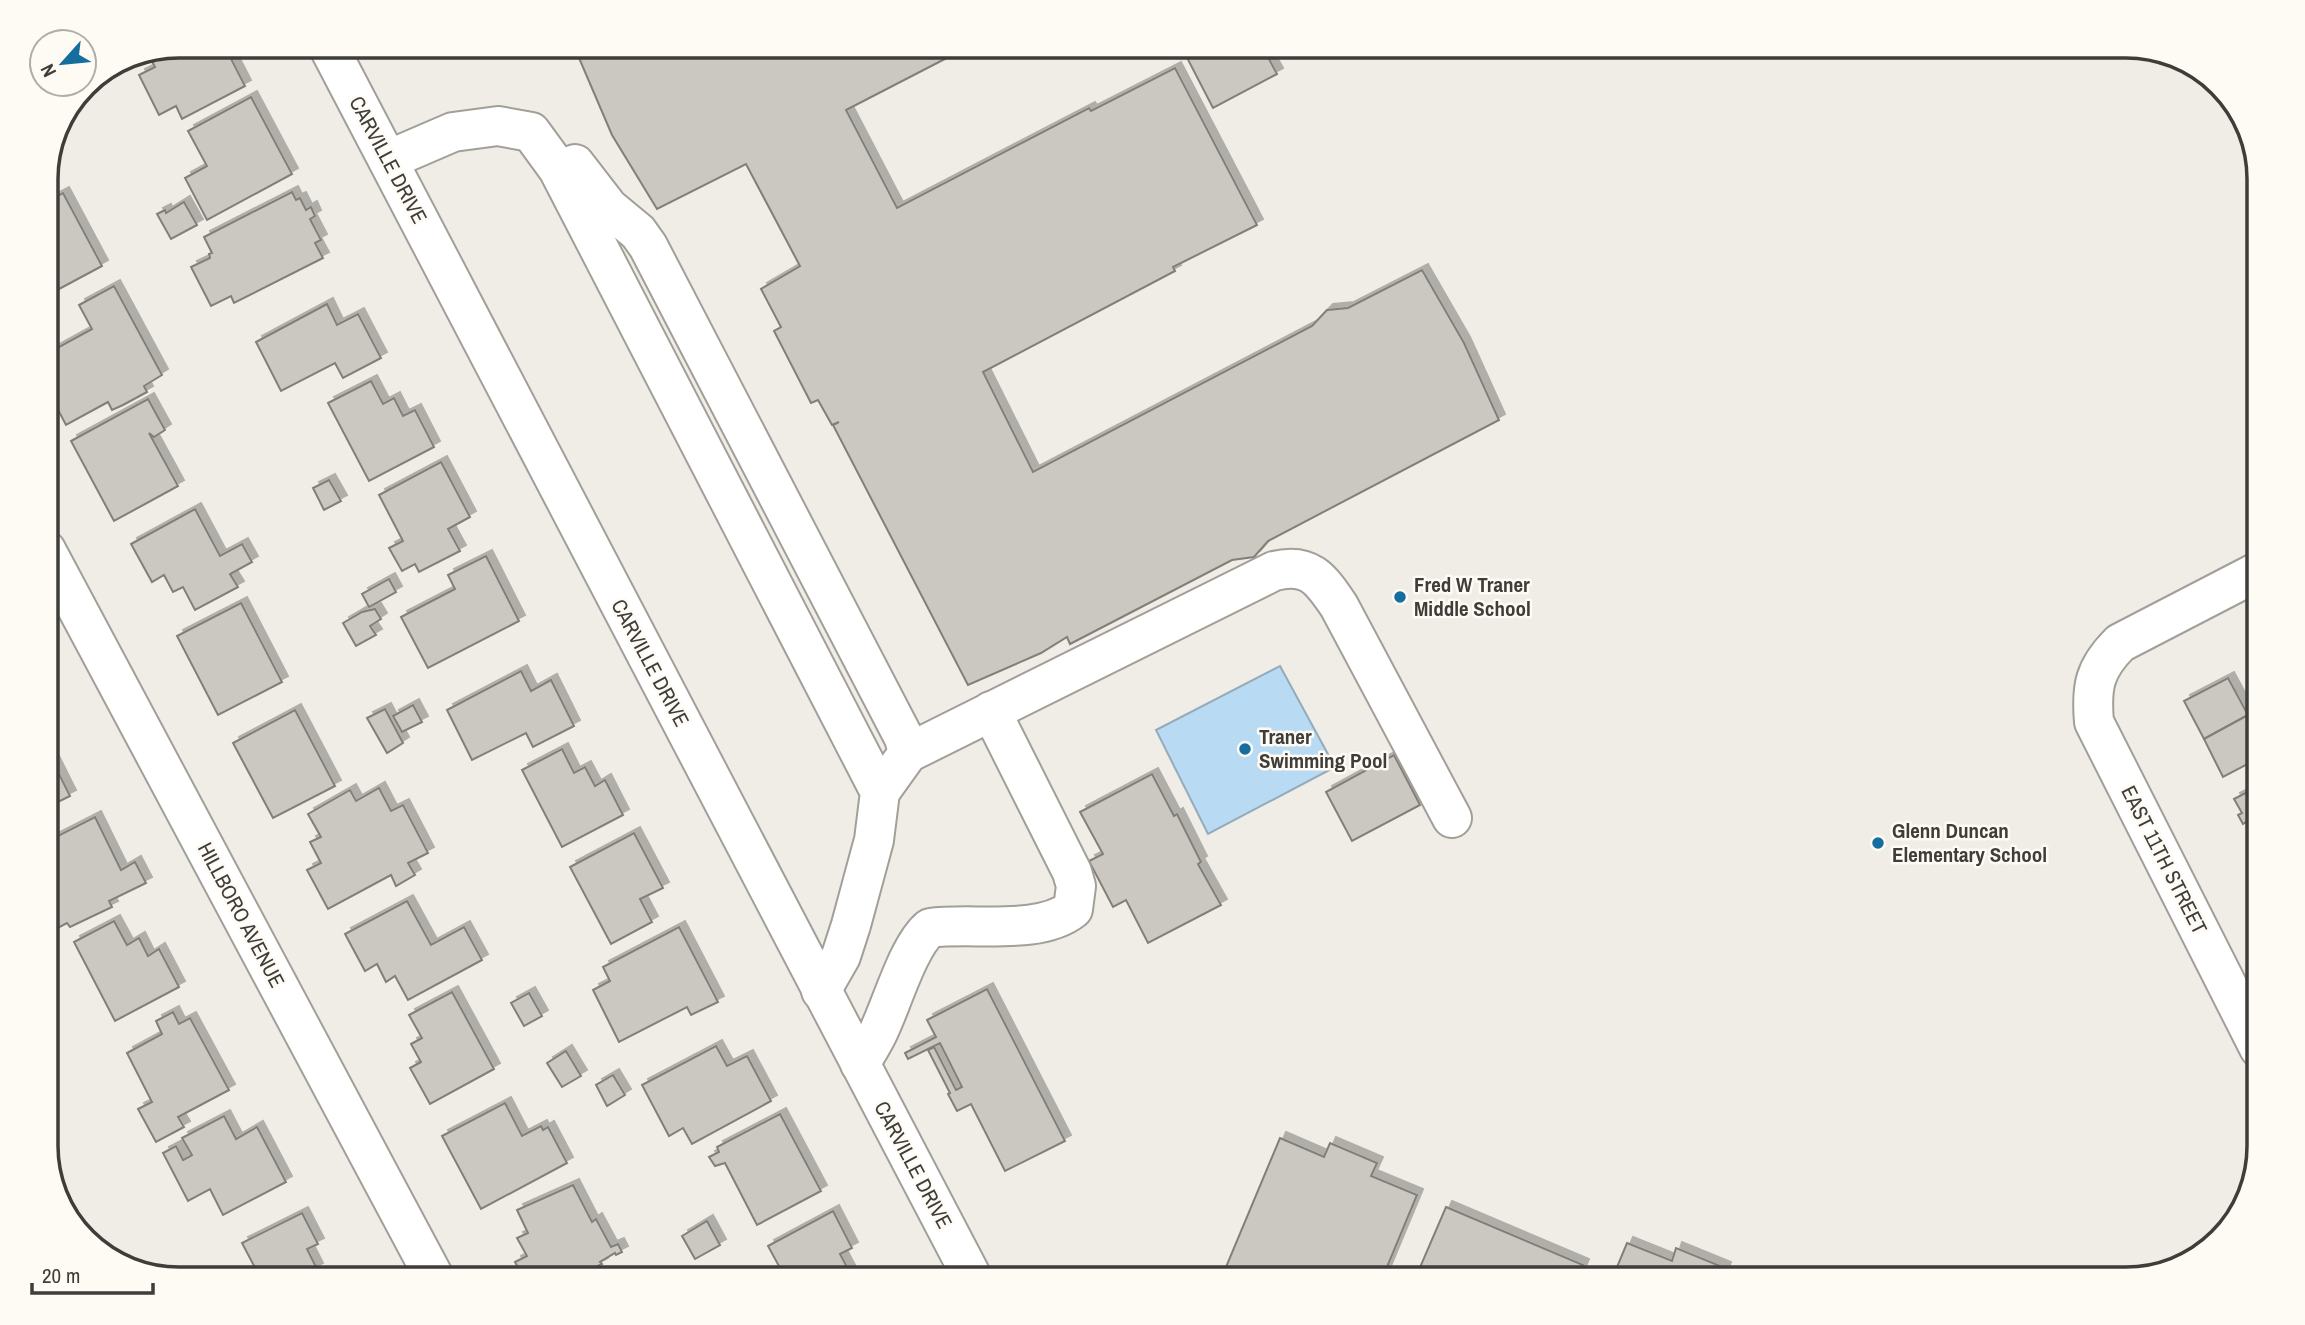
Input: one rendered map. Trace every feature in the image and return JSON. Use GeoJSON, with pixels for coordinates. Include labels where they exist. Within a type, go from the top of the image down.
{"type":"FeatureCollection","features":[{"type":"Feature","properties":{"kind":"street","name":"CARVILLE DRIVE"},"geometry":{"type":"LineString","coordinates":[[334,58],[967,1267]]}},
{"type":"Feature","properties":{"kind":"street"},"geometry":{"type":"LineString","coordinates":[[388,160],[453,132],[498,126],[531,132],[560,148],[581,170],[609,208],[638,232],[648,246],[904,738],[908,753]]}},
{"type":"Feature","properties":{"kind":"street"},"geometry":{"type":"LineString","coordinates":[[531,132],[558,169],[880,792]]}},
{"type":"Feature","properties":{"kind":"street"},"geometry":{"type":"LineString","coordinates":[[821,991],[841,956],[851,925],[874,840],[880,792],[908,753],[1274,571],[1289,567],[1299,568],[1325,585],[1339,606],[1452,818]]}},
{"type":"Feature","properties":{"kind":"street","name":"HILLBORO AVENUE"},"geometry":{"type":"LineString","coordinates":[[58,572],[429,1267]]}},
{"type":"Feature","properties":{"kind":"street","name":"EAST 11TH STREET"},"geometry":{"type":"LineString","coordinates":[[2247,577],[2120,643],[2099,668],[2092,695],[2094,722],[2247,1024]]}},
{"type":"Feature","properties":{"kind":"street"},"geometry":{"type":"LineString","coordinates":[[860,1065],[880,1030],[922,934],[930,928],[1043,924],[1063,917],[1073,909],[1076,886],[1072,872],[991,711]]}},
{"type":"Feature","properties":{"kind":"water","name":"Traner Swimming Pool"},"geometry":{"type":"Polygon","coordinates":[[[1280,666],[1335,767],[1208,834],[1156,730],[1280,666]]]}},
{"type":"Feature","properties":{"kind":"building"},"geometry":{"type":"Polygon","coordinates":[[[231,58],[245,86],[182,119],[176,106],[159,115],[139,75],[155,67],[152,61],[155,60],[231,58]]]}},
{"type":"Feature","properties":{"kind":"building"},"geometry":{"type":"Polygon","coordinates":[[[579,58],[947,58],[846,110],[897,208],[1089,108],[1091,111],[1175,68],[1257,225],[1173,267],[1175,271],[983,372],[1033,472],[1312,326],[1327,310],[1348,308],[1422,270],[1464,343],[1499,420],[1268,541],[1254,557],[1232,560],[1070,644],[1067,637],[1041,653],[968,685],[833,425],[839,422],[832,425],[818,400],[811,403],[774,331],[781,327],[761,289],[800,266],[746,164],[657,209],[612,135],[579,58]]]}},
{"type":"Feature","properties":{"kind":"building"},"geometry":{"type":"Polygon","coordinates":[[[1187,58],[1268,58],[1277,74],[1213,108],[1187,58]]]}},
{"type":"Feature","properties":{"kind":"building"},"geometry":{"type":"Polygon","coordinates":[[[251,97],[292,174],[207,220],[185,178],[207,166],[188,131],[251,97]]]}},
{"type":"Feature","properties":{"kind":"building"},"geometry":{"type":"Polygon","coordinates":[[[292,192],[296,200],[300,198],[306,210],[311,207],[315,216],[310,219],[321,240],[315,243],[323,258],[234,303],[231,296],[211,306],[191,267],[210,258],[209,254],[212,253],[204,237],[292,192]]]}},
{"type":"Feature","properties":{"kind":"building"},"geometry":{"type":"Polygon","coordinates":[[[63,193],[102,266],[58,290],[58,196],[63,193]]]}},
{"type":"Feature","properties":{"kind":"building"},"geometry":{"type":"Polygon","coordinates":[[[184,202],[197,225],[171,239],[157,214],[165,210],[166,213],[184,202]]]}},
{"type":"Feature","properties":{"kind":"building"},"geometry":{"type":"Polygon","coordinates":[[[114,286],[162,375],[144,386],[147,392],[123,405],[112,410],[108,402],[66,425],[58,410],[58,347],[92,329],[79,305],[114,286]]]}},
{"type":"Feature","properties":{"kind":"building"},"geometry":{"type":"Polygon","coordinates":[[[327,304],[337,325],[358,314],[381,358],[343,378],[335,363],[281,391],[256,342],[327,304]]]}},
{"type":"Feature","properties":{"kind":"building"},"geometry":{"type":"Polygon","coordinates":[[[371,381],[383,404],[394,398],[403,416],[415,410],[434,447],[369,481],[328,403],[371,381]]]}},
{"type":"Feature","properties":{"kind":"building"},"geometry":{"type":"Polygon","coordinates":[[[148,399],[165,430],[154,437],[149,433],[178,486],[114,521],[71,441],[148,399]]]}},
{"type":"Feature","properties":{"kind":"building"},"geometry":{"type":"Polygon","coordinates":[[[441,462],[470,517],[448,529],[460,551],[419,572],[415,564],[402,571],[389,548],[403,541],[379,495],[441,462]]]}},
{"type":"Feature","properties":{"kind":"building"},"geometry":{"type":"Polygon","coordinates":[[[329,480],[341,501],[324,510],[313,488],[329,480]]]}},
{"type":"Feature","properties":{"kind":"building"},"geometry":{"type":"Polygon","coordinates":[[[195,509],[220,556],[242,544],[252,562],[230,574],[238,587],[195,610],[183,587],[173,592],[164,575],[152,582],[131,544],[195,509]]]}},
{"type":"Feature","properties":{"kind":"building"},"geometry":{"type":"Polygon","coordinates":[[[486,556],[519,621],[428,668],[401,617],[455,589],[448,575],[486,556]]]}},
{"type":"Feature","properties":{"kind":"building"},"geometry":{"type":"Polygon","coordinates":[[[389,579],[396,592],[369,607],[362,594],[389,579]]]}},
{"type":"Feature","properties":{"kind":"building"},"geometry":{"type":"Polygon","coordinates":[[[241,603],[282,682],[218,715],[177,636],[241,603]]]}},
{"type":"Feature","properties":{"kind":"building"},"geometry":{"type":"Polygon","coordinates":[[[375,609],[381,619],[370,626],[376,635],[356,646],[343,623],[362,612],[375,609]]]}},
{"type":"Feature","properties":{"kind":"building"},"geometry":{"type":"Polygon","coordinates":[[[521,671],[531,691],[551,680],[574,726],[533,747],[526,733],[472,760],[447,710],[521,671]]]}},
{"type":"Feature","properties":{"kind":"building"},"geometry":{"type":"Polygon","coordinates":[[[2228,678],[2247,716],[2204,739],[2184,701],[2228,678]]]}},
{"type":"Feature","properties":{"kind":"building"},"geometry":{"type":"Polygon","coordinates":[[[413,705],[422,722],[402,732],[393,716],[413,705]]]}},
{"type":"Feature","properties":{"kind":"building"},"geometry":{"type":"Polygon","coordinates":[[[385,709],[403,743],[387,753],[367,718],[385,709]]]}},
{"type":"Feature","properties":{"kind":"building"},"geometry":{"type":"Polygon","coordinates":[[[295,710],[335,786],[273,818],[233,743],[295,710]]]}},
{"type":"Feature","properties":{"kind":"building"},"geometry":{"type":"Polygon","coordinates":[[[2247,716],[2247,764],[2223,777],[2204,739],[2247,716]]]}},
{"type":"Feature","properties":{"kind":"building"},"geometry":{"type":"Polygon","coordinates":[[[562,749],[574,773],[585,767],[595,786],[605,780],[623,815],[562,847],[522,770],[562,749]]]}},
{"type":"Feature","properties":{"kind":"building"},"geometry":{"type":"Polygon","coordinates":[[[1394,755],[1420,805],[1352,841],[1326,792],[1394,755]]]}},
{"type":"Feature","properties":{"kind":"building"},"geometry":{"type":"Polygon","coordinates":[[[58,772],[70,796],[58,802],[58,772]]]}},
{"type":"Feature","properties":{"kind":"building"},"geometry":{"type":"Polygon","coordinates":[[[1152,774],[1174,816],[1177,814],[1201,862],[1198,864],[1221,905],[1148,943],[1126,900],[1113,907],[1089,861],[1103,854],[1080,812],[1152,774]]]}},
{"type":"Feature","properties":{"kind":"building"},"geometry":{"type":"Polygon","coordinates":[[[379,788],[391,811],[403,805],[428,853],[408,863],[415,875],[396,886],[391,875],[328,909],[307,870],[321,863],[310,842],[321,837],[308,814],[350,790],[356,801],[379,788]]]}},
{"type":"Feature","properties":{"kind":"building"},"geometry":{"type":"Polygon","coordinates":[[[2247,792],[2247,824],[2243,824],[2238,815],[2242,813],[2234,799],[2247,792]]]}},
{"type":"Feature","properties":{"kind":"building"},"geometry":{"type":"Polygon","coordinates":[[[95,817],[121,870],[135,862],[146,883],[109,901],[112,907],[70,927],[67,923],[58,928],[58,836],[95,817]]]}},
{"type":"Feature","properties":{"kind":"building"},"geometry":{"type":"Polygon","coordinates":[[[634,833],[663,888],[640,899],[652,922],[611,944],[570,867],[634,833]]]}},
{"type":"Feature","properties":{"kind":"building"},"geometry":{"type":"Polygon","coordinates":[[[407,901],[431,945],[464,927],[482,960],[408,1000],[395,976],[386,982],[377,964],[365,971],[345,934],[407,901]]]}},
{"type":"Feature","properties":{"kind":"building"},"geometry":{"type":"Polygon","coordinates":[[[114,921],[127,945],[139,938],[148,956],[159,949],[179,987],[115,1021],[74,942],[114,921]]]}},
{"type":"Feature","properties":{"kind":"building"},"geometry":{"type":"Polygon","coordinates":[[[679,927],[718,1002],[691,1015],[687,1007],[619,1042],[593,990],[610,981],[603,967],[679,927]]]}},
{"type":"Feature","properties":{"kind":"building"},"geometry":{"type":"Polygon","coordinates":[[[987,989],[1065,1141],[1005,1171],[971,1104],[957,1111],[948,1094],[950,1093],[928,1050],[934,1047],[956,1090],[962,1087],[940,1043],[908,1059],[905,1053],[936,1037],[927,1020],[987,989]]]}},
{"type":"Feature","properties":{"kind":"building"},"geometry":{"type":"Polygon","coordinates":[[[452,992],[494,1069],[430,1104],[410,1068],[421,1062],[411,1044],[422,1038],[409,1015],[452,992]]]}},
{"type":"Feature","properties":{"kind":"building"},"geometry":{"type":"Polygon","coordinates":[[[529,993],[542,1016],[524,1026],[511,1003],[529,993]]]}},
{"type":"Feature","properties":{"kind":"building"},"geometry":{"type":"Polygon","coordinates":[[[173,1012],[179,1024],[190,1018],[229,1090],[178,1117],[184,1127],[156,1142],[138,1109],[152,1102],[127,1053],[162,1034],[156,1021],[173,1012]]]}},
{"type":"Feature","properties":{"kind":"building"},"geometry":{"type":"Polygon","coordinates":[[[716,1046],[727,1066],[747,1056],[771,1101],[692,1144],[683,1128],[669,1136],[642,1085],[716,1046]]]}},
{"type":"Feature","properties":{"kind":"building"},"geometry":{"type":"Polygon","coordinates":[[[566,1051],[581,1076],[562,1087],[547,1063],[566,1051]]]}},
{"type":"Feature","properties":{"kind":"building"},"geometry":{"type":"Polygon","coordinates":[[[613,1075],[625,1095],[607,1106],[596,1085],[613,1075]]]}},
{"type":"Feature","properties":{"kind":"building"},"geometry":{"type":"Polygon","coordinates":[[[505,1103],[522,1136],[541,1126],[543,1130],[548,1127],[567,1163],[481,1209],[442,1136],[505,1103]]]}},
{"type":"Feature","properties":{"kind":"building"},"geometry":{"type":"Polygon","coordinates":[[[780,1114],[821,1191],[757,1225],[725,1163],[715,1166],[709,1157],[719,1152],[717,1147],[780,1114]]]}},
{"type":"Feature","properties":{"kind":"building"},"geometry":{"type":"Polygon","coordinates":[[[224,1116],[236,1139],[257,1127],[286,1182],[223,1215],[210,1189],[188,1201],[163,1153],[176,1146],[183,1160],[192,1155],[182,1138],[224,1116]]]}},
{"type":"Feature","properties":{"kind":"building"},"geometry":{"type":"Polygon","coordinates":[[[1280,1138],[1324,1157],[1330,1143],[1377,1163],[1371,1176],[1417,1195],[1387,1267],[1226,1267],[1280,1138]]]}},
{"type":"Feature","properties":{"kind":"building"},"geometry":{"type":"Polygon","coordinates":[[[573,1185],[592,1222],[596,1219],[611,1247],[618,1244],[622,1252],[616,1255],[615,1253],[596,1267],[518,1267],[515,1262],[527,1256],[517,1238],[528,1233],[517,1210],[573,1185]]]}},
{"type":"Feature","properties":{"kind":"building"},"geometry":{"type":"Polygon","coordinates":[[[1446,1207],[1583,1265],[1582,1267],[1420,1267],[1446,1207]]]}},
{"type":"Feature","properties":{"kind":"building"},"geometry":{"type":"Polygon","coordinates":[[[833,1211],[852,1248],[840,1254],[847,1267],[779,1267],[768,1246],[833,1211]]]}},
{"type":"Feature","properties":{"kind":"building"},"geometry":{"type":"Polygon","coordinates":[[[302,1213],[318,1244],[307,1249],[316,1267],[255,1267],[242,1243],[302,1213]]]}},
{"type":"Feature","properties":{"kind":"building"},"geometry":{"type":"Polygon","coordinates":[[[707,1221],[720,1245],[695,1259],[682,1236],[707,1221]]]}},
{"type":"Feature","properties":{"kind":"building"},"geometry":{"type":"Polygon","coordinates":[[[1627,1243],[1672,1261],[1676,1248],[1723,1267],[1617,1267],[1627,1243]]]}},
{"type":"Feature","properties":{"kind":"place","name":"Fred W Traner Middle School"},"geometry":{"type":"Point","coordinates":[1400,597]}},
{"type":"Feature","properties":{"kind":"place","name":"Traner Swimming Pool"},"geometry":{"type":"Point","coordinates":[1245,749]}},
{"type":"Feature","properties":{"kind":"place","name":"Glenn Duncan Elementary School"},"geometry":{"type":"Point","coordinates":[1878,843]}}]}
